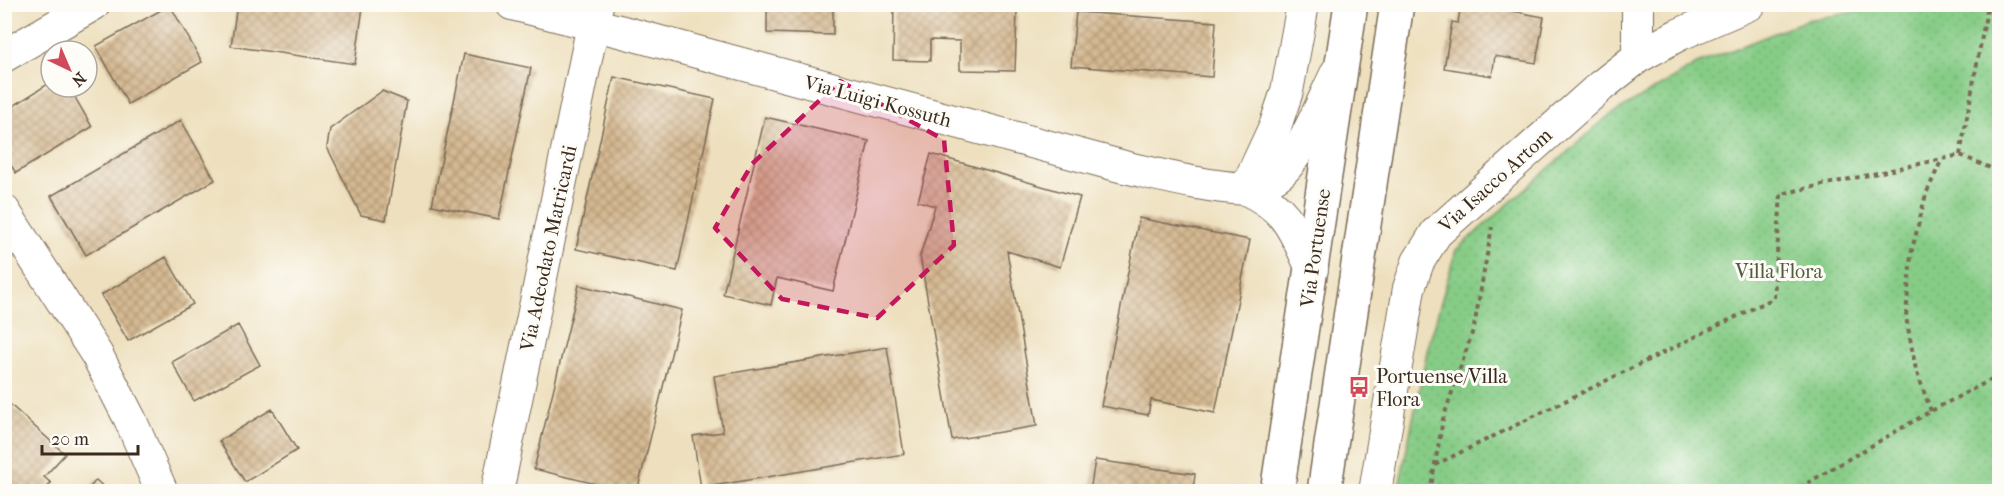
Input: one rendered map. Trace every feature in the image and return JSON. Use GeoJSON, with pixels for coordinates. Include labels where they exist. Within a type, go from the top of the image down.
{"type":"FeatureCollection","features":[{"type":"Feature","properties":{"kind":"main road","name":"Via Portuense"},"geometry":{"type":"LineString","coordinates":[[1277,492],[1351,4]]}},
{"type":"Feature","properties":{"kind":"main road"},"geometry":{"type":"LineString","coordinates":[[1324,492],[1397,4]]}},
{"type":"Feature","properties":{"kind":"street"},"geometry":{"type":"LineString","coordinates":[[4,56],[94,4]]}},
{"type":"Feature","properties":{"kind":"street","name":"Via Luigi Kossuth"},"geometry":{"type":"LineString","coordinates":[[512,4],[595,15],[1124,167],[1205,184],[1246,189],[1264,197],[1280,210],[1295,232],[1312,269]]}},
{"type":"Feature","properties":{"kind":"street"},"geometry":{"type":"LineString","coordinates":[[1246,189],[1276,124],[1287,91],[1303,4]]}},
{"type":"Feature","properties":{"kind":"street"},"geometry":{"type":"LineString","coordinates":[[1638,4],[1638,57]]}},
{"type":"Feature","properties":{"kind":"street","name":"Via Isacco Artom"},"geometry":{"type":"LineString","coordinates":[[1374,492],[1409,288],[1418,262],[1436,233],[1600,86],[1638,57],[1695,26],[1750,4]]}},
{"type":"Feature","properties":{"kind":"street","name":"Via Adeodato Matricardi"},"geometry":{"type":"LineString","coordinates":[[497,492],[595,15]]}},
{"type":"Feature","properties":{"kind":"street"},"geometry":{"type":"LineString","coordinates":[[1246,189],[1272,178],[1290,162],[1342,63]]}},
{"type":"Feature","properties":{"kind":"street"},"geometry":{"type":"LineString","coordinates":[[4,211],[97,355],[130,419],[162,492]]}},
{"type":"Feature","properties":{"kind":"path"},"geometry":{"type":"LineString","coordinates":[[1960,155],[1988,4]]}},
{"type":"Feature","properties":{"kind":"path"},"geometry":{"type":"LineString","coordinates":[[1435,465],[1774,298],[1781,194],[1960,155],[2000,172]]}},
{"type":"Feature","properties":{"kind":"path"},"geometry":{"type":"LineString","coordinates":[[1931,411],[1916,370],[1906,317],[1911,254],[1926,194],[1942,159]]}},
{"type":"Feature","properties":{"kind":"path"},"geometry":{"type":"LineString","coordinates":[[1430,492],[1443,418],[1474,327],[1492,223],[1486,188]]}},
{"type":"Feature","properties":{"kind":"path"},"geometry":{"type":"LineString","coordinates":[[1792,492],[1931,411],[2000,375]]}},
{"type":"Feature","properties":{"kind":"highlighted area"},"geometry":{"type":"Polygon","coordinates":[[[840,81],[944,140],[954,245],[877,318],[782,299],[715,228],[752,164],[840,81]]]}},
{"type":"Feature","properties":{"kind":"green space","name":"Villa Flora"},"geometry":{"type":"Polygon","coordinates":[[[1894,5],[1999,10],[1999,491],[1398,491],[1428,347],[1456,250],[1606,118],[1697,64],[1807,20],[1894,5]]]}},
{"type":"Feature","properties":{"kind":"building"},"geometry":{"type":"Polygon","coordinates":[[[237,4],[345,4],[363,7],[355,64],[231,46],[237,4]]]}},
{"type":"Feature","properties":{"kind":"building"},"geometry":{"type":"Polygon","coordinates":[[[767,4],[833,4],[833,35],[767,33],[767,4]]]}},
{"type":"Feature","properties":{"kind":"building"},"geometry":{"type":"Polygon","coordinates":[[[894,4],[984,4],[984,11],[1017,12],[1015,71],[960,70],[960,41],[930,40],[930,61],[893,60],[894,4]]]}},
{"type":"Feature","properties":{"kind":"building"},"geometry":{"type":"Polygon","coordinates":[[[1461,4],[1491,4],[1491,7],[1544,17],[1536,63],[1495,56],[1492,76],[1444,68],[1452,22],[1458,23],[1461,4]]]}},
{"type":"Feature","properties":{"kind":"building"},"geometry":{"type":"Polygon","coordinates":[[[170,5],[202,62],[128,104],[99,51],[99,44],[170,5]]]}},
{"type":"Feature","properties":{"kind":"building"},"geometry":{"type":"Polygon","coordinates":[[[1076,12],[1216,22],[1212,77],[1071,66],[1076,12]]]}},
{"type":"Feature","properties":{"kind":"building"},"geometry":{"type":"Polygon","coordinates":[[[464,54],[531,68],[499,219],[432,205],[464,54]]]}},
{"type":"Feature","properties":{"kind":"building"},"geometry":{"type":"Polygon","coordinates":[[[614,77],[715,99],[677,271],[576,249],[614,77]]]}},
{"type":"Feature","properties":{"kind":"building"},"geometry":{"type":"Polygon","coordinates":[[[39,90],[39,99],[76,99],[92,127],[16,173],[4,155],[4,112],[39,90]]]}},
{"type":"Feature","properties":{"kind":"building"},"geometry":{"type":"Polygon","coordinates":[[[382,91],[407,101],[386,220],[361,215],[327,147],[330,129],[382,91]]]}},
{"type":"Feature","properties":{"kind":"building"},"geometry":{"type":"Polygon","coordinates":[[[765,117],[869,141],[833,291],[777,278],[771,305],[723,294],[765,117]]]}},
{"type":"Feature","properties":{"kind":"building"},"geometry":{"type":"Polygon","coordinates":[[[181,120],[215,180],[86,255],[51,196],[181,120]]]}},
{"type":"Feature","properties":{"kind":"building"},"geometry":{"type":"Polygon","coordinates":[[[931,154],[1080,197],[1060,267],[1007,251],[1037,426],[952,440],[920,256],[935,206],[918,201],[931,154]]]}},
{"type":"Feature","properties":{"kind":"building"},"geometry":{"type":"Polygon","coordinates":[[[1139,218],[1250,240],[1215,413],[1151,400],[1148,415],[1101,406],[1139,218]]]}},
{"type":"Feature","properties":{"kind":"building"},"geometry":{"type":"Polygon","coordinates":[[[166,257],[193,304],[128,341],[101,295],[166,257]]]}},
{"type":"Feature","properties":{"kind":"building"},"geometry":{"type":"Polygon","coordinates":[[[4,276],[11,282],[4,288],[4,276]]]}},
{"type":"Feature","properties":{"kind":"building"},"geometry":{"type":"Polygon","coordinates":[[[579,285],[682,310],[637,492],[534,469],[579,285]]]}},
{"type":"Feature","properties":{"kind":"building"},"geometry":{"type":"Polygon","coordinates":[[[238,325],[260,365],[194,401],[172,362],[238,325]]]}},
{"type":"Feature","properties":{"kind":"building"},"geometry":{"type":"Polygon","coordinates":[[[887,347],[904,454],[701,488],[693,436],[723,432],[714,376],[887,347]]]}},
{"type":"Feature","properties":{"kind":"building"},"geometry":{"type":"Polygon","coordinates":[[[4,399],[65,454],[44,477],[51,483],[43,492],[4,492],[4,399]]]}},
{"type":"Feature","properties":{"kind":"building"},"geometry":{"type":"Polygon","coordinates":[[[272,409],[297,450],[245,482],[219,441],[272,409]]]}},
{"type":"Feature","properties":{"kind":"building"},"geometry":{"type":"Polygon","coordinates":[[[1095,460],[1195,474],[1193,492],[1090,492],[1095,460]]]}},
{"type":"Feature","properties":{"kind":"building"},"geometry":{"type":"Polygon","coordinates":[[[96,480],[109,492],[86,492],[96,480]]]}},
{"type":"Feature","properties":{"kind":"place","name":"Portuense/Villa Flora"},"geometry":{"type":"Point","coordinates":[1359,387]}}]}
